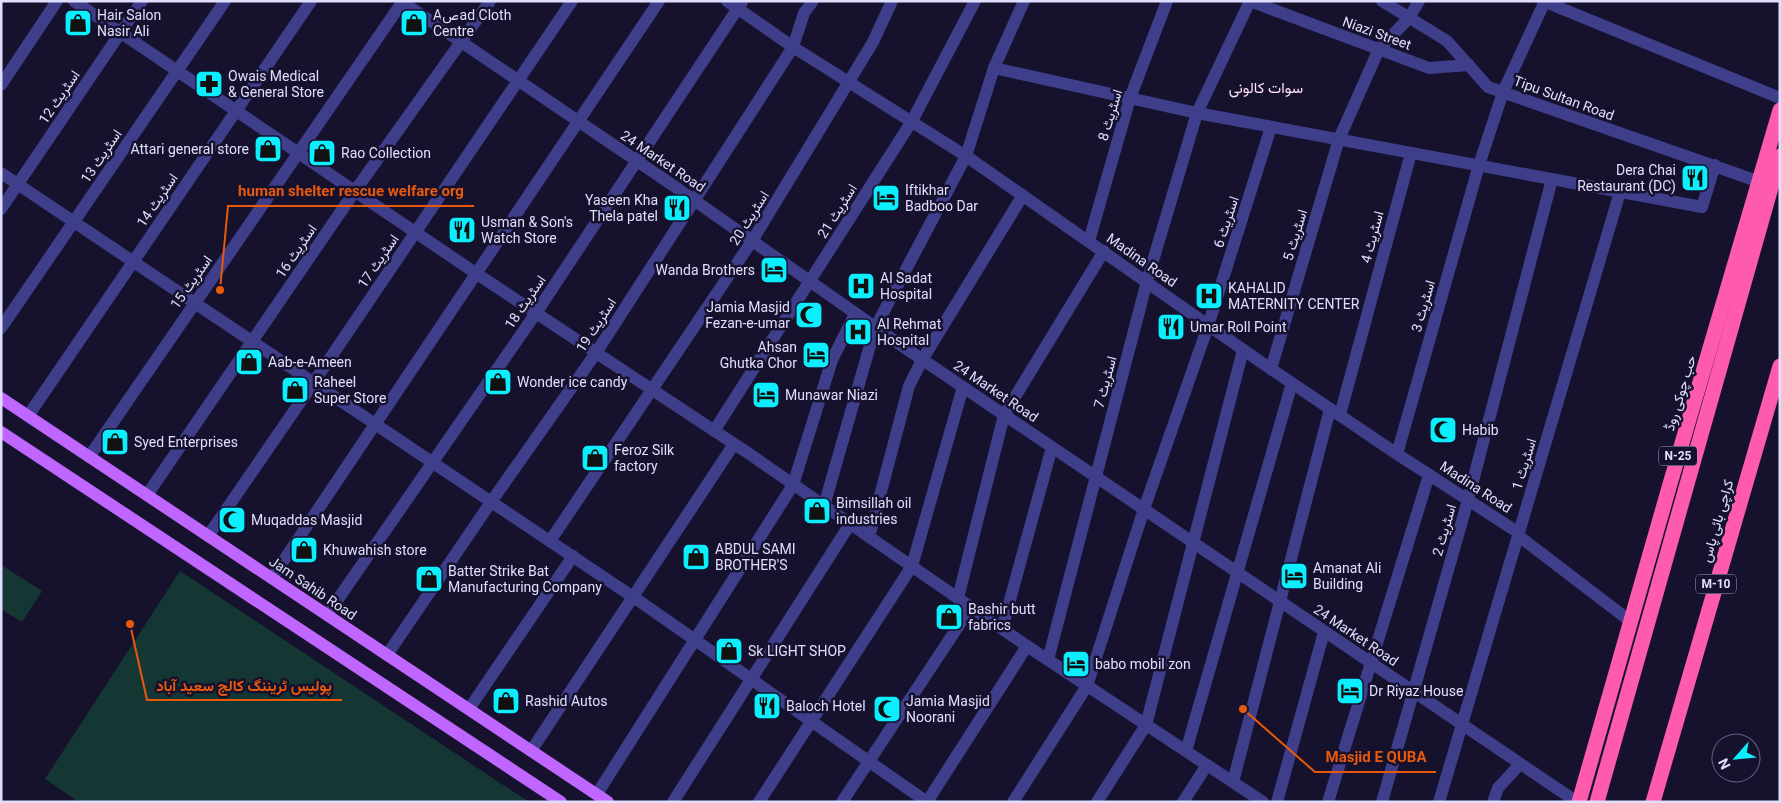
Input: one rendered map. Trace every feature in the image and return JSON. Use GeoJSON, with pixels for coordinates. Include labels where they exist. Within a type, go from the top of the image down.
{"type":"FeatureCollection","features":[{"type":"Feature","properties":{"kind":"highway","name":"حب چوکی روڈ"},"geometry":{"type":"LineString","coordinates":[[1578,802],[1780,110]]}},
{"type":"Feature","properties":{"kind":"highway","name":"N-25"},"geometry":{"type":"LineString","coordinates":[[1598,802],[1780,156]]}},
{"type":"Feature","properties":{"kind":"highway","name":"کراچی بائی پاس"},"geometry":{"type":"LineString","coordinates":[[1653,802],[1780,366]]}},
{"type":"Feature","properties":{"kind":"main road","name":"Jam Sahib Road"},"geometry":{"type":"LineString","coordinates":[[1,398],[608,802]]}},
{"type":"Feature","properties":{"kind":"main road"},"geometry":{"type":"LineString","coordinates":[[1,432],[562,802]]}},
{"type":"Feature","properties":{"kind":"street"},"geometry":{"type":"LineString","coordinates":[[1,85],[57,1]]}},
{"type":"Feature","properties":{"kind":"street"},"geometry":{"type":"LineString","coordinates":[[74,1],[415,233],[734,444],[1027,646],[1263,802]]}},
{"type":"Feature","properties":{"kind":"street","name":"اسٹریٹ 12"},"geometry":{"type":"LineString","coordinates":[[1,210],[142,1]]}},
{"type":"Feature","properties":{"kind":"street","name":"اسٹریٹ 13"},"geometry":{"type":"LineString","coordinates":[[1,328],[225,1]]}},
{"type":"Feature","properties":{"kind":"street","name":"اسٹریٹ 14"},"geometry":{"type":"LineString","coordinates":[[28,416],[311,1]]}},
{"type":"Feature","properties":{"kind":"street","name":"اسٹریٹ 16"},"geometry":{"type":"LineString","coordinates":[[147,495],[355,192],[490,1]]}},
{"type":"Feature","properties":{"kind":"street","name":"اسٹریٹ 17"},"geometry":{"type":"LineString","coordinates":[[208,536],[572,1]]}},
{"type":"Feature","properties":{"kind":"street"},"geometry":{"type":"LineString","coordinates":[[272,578],[659,1]]}},
{"type":"Feature","properties":{"kind":"street","name":"اسٹریٹ 19"},"geometry":{"type":"LineString","coordinates":[[387,655],[491,502],[596,353],[793,46],[804,13],[813,1]]}},
{"type":"Feature","properties":{"kind":"street","name":"اسٹریٹ 20"},"geometry":{"type":"LineString","coordinates":[[550,541],[752,241],[850,82],[873,42],[892,1]]}},
{"type":"Feature","properties":{"kind":"street","name":"اسٹریٹ 21"},"geometry":{"type":"LineString","coordinates":[[714,431],[912,121],[975,1]]}},
{"type":"Feature","properties":{"kind":"street"},"geometry":{"type":"LineString","coordinates":[[824,506],[875,328],[966,156],[994,68],[1024,1]]}},
{"type":"Feature","properties":{"kind":"street","name":"اسٹریٹ 8"},"geometry":{"type":"LineString","coordinates":[[1089,241],[1130,98],[1167,1]]}},
{"type":"Feature","properties":{"kind":"street","name":"Niazi Street"},"geometry":{"type":"LineString","coordinates":[[1250,1],[1429,68],[1469,66]]}},
{"type":"Feature","properties":{"kind":"street","name":"اسٹریٹ 7"},"geometry":{"type":"LineString","coordinates":[[1048,660],[1147,281],[1197,113],[1250,1]]}},
{"type":"Feature","properties":{"kind":"street","name":"Tipu Sultan Road"},"geometry":{"type":"LineString","coordinates":[[1382,1],[1447,41],[1488,87],[1760,182]]}},
{"type":"Feature","properties":{"kind":"street"},"geometry":{"type":"LineString","coordinates":[[1379,49],[1409,18],[1419,1]]}},
{"type":"Feature","properties":{"kind":"street","name":"24 Market Road"},"geometry":{"type":"LineString","coordinates":[[402,2],[694,200],[922,360],[1578,802]]}},
{"type":"Feature","properties":{"kind":"street","name":"اسٹریٹ 15"},"geometry":{"type":"LineString","coordinates":[[89,457],[402,2]]}},
{"type":"Feature","properties":{"kind":"street"},"geometry":{"type":"LineString","coordinates":[[1544,2],[1780,98]]}},
{"type":"Feature","properties":{"kind":"street","name":"اسٹریٹ 3"},"geometry":{"type":"LineString","coordinates":[[1397,454],[1479,165],[1503,92],[1544,2]]}},
{"type":"Feature","properties":{"kind":"street","name":"Madina Road"},"geometry":{"type":"LineString","coordinates":[[735,4],[793,46],[1024,195],[1243,350],[1397,454],[1519,533],[1520,537],[1630,621]]}},
{"type":"Feature","properties":{"kind":"street","name":"اسٹریٹ 18"},"geometry":{"type":"LineString","coordinates":[[327,615],[536,313],[637,161],[735,4]]}},
{"type":"Feature","properties":{"kind":"street","name":"اسٹریٹ 5"},"geometry":{"type":"LineString","coordinates":[[1271,369],[1339,139],[1379,49]]}},
{"type":"Feature","properties":{"kind":"street"},"geometry":{"type":"LineString","coordinates":[[994,68],[1197,113],[1702,207],[1715,165]]}},
{"type":"Feature","properties":{"kind":"street","name":"اسٹریٹ 6"},"geometry":{"type":"LineString","coordinates":[[1013,802],[1087,686],[1144,509],[1208,326],[1271,127]]}},
{"type":"Feature","properties":{"kind":"street","name":"اسٹریٹ 4"},"geometry":{"type":"LineString","coordinates":[[1233,782],[1280,602],[1410,153]]}},
{"type":"Feature","properties":{"kind":"street"},"geometry":{"type":"LineString","coordinates":[[1,173],[573,556],[927,802],[1027,646]]}},
{"type":"Feature","properties":{"kind":"street","name":"اسٹریٹ 2"},"geometry":{"type":"LineString","coordinates":[[1382,802],[1468,500],[1552,179]]}},
{"type":"Feature","properties":{"kind":"street","name":"اسٹریٹ 1"},"geometry":{"type":"LineString","coordinates":[[1439,802],[1620,192]]}},
{"type":"Feature","properties":{"kind":"street"},"geometry":{"type":"LineString","coordinates":[[869,537],[909,386],[922,360],[1024,195]]}},
{"type":"Feature","properties":{"kind":"street"},"geometry":{"type":"LineString","coordinates":[[958,598],[1004,415],[1104,251]]}},
{"type":"Feature","properties":{"kind":"street"},"geometry":{"type":"LineString","coordinates":[[596,794],[793,485],[832,360],[855,314]]}},
{"type":"Feature","properties":{"kind":"street"},"geometry":{"type":"LineString","coordinates":[[1097,802],[1146,724],[1243,350]]}},
{"type":"Feature","properties":{"kind":"street"},"geometry":{"type":"LineString","coordinates":[[1186,751],[1292,383]]}},
{"type":"Feature","properties":{"kind":"street"},"geometry":{"type":"LineString","coordinates":[[760,802],[912,566],[963,387]]}},
{"type":"Feature","properties":{"kind":"street"},"geometry":{"type":"LineString","coordinates":[[531,751],[734,444]]}},
{"type":"Feature","properties":{"kind":"street"},"geometry":{"type":"LineString","coordinates":[[1002,629],[1052,447]]}},
{"type":"Feature","properties":{"kind":"street"},"geometry":{"type":"LineString","coordinates":[[1328,802],[1429,475]]}},
{"type":"Feature","properties":{"kind":"street"},"geometry":{"type":"LineString","coordinates":[[673,802],[850,524]]}},
{"type":"Feature","properties":{"kind":"street"},"geometry":{"type":"LineString","coordinates":[[469,710],[573,556]]}},
{"type":"Feature","properties":{"kind":"street"},"geometry":{"type":"LineString","coordinates":[[842,802],[971,607]]}},
{"type":"Feature","properties":{"kind":"street"},"geometry":{"type":"LineString","coordinates":[[1276,802],[1324,632]]}},
{"type":"Feature","properties":{"kind":"street"},"geometry":{"type":"LineString","coordinates":[[1493,802],[1498,788],[1520,764]]}},
{"type":"Feature","properties":{"kind":"street"},"geometry":{"type":"LineString","coordinates":[[1183,802],[1207,765]]}},
{"type":"Feature","properties":{"kind":"green space"},"geometry":{"type":"Polygon","coordinates":[[[1,565],[42,591],[22,622],[1,609],[1,565]]]}},
{"type":"Feature","properties":{"kind":"green space"},"geometry":{"type":"Polygon","coordinates":[[[180,571],[529,802],[79,802],[45,779],[180,571]]]}},
{"type":"Feature","properties":{"kind":"place","name":"Hair Salon Nasir Ali"},"geometry":{"type":"Point","coordinates":[78,23]}},
{"type":"Feature","properties":{"kind":"place","name":"Aصad Cloth Centre"},"geometry":{"type":"Point","coordinates":[414,23]}},
{"type":"Feature","properties":{"kind":"place","name":"Owais Medical & General Store"},"geometry":{"type":"Point","coordinates":[209,84]}},
{"type":"Feature","properties":{"kind":"place","name":"Attari general store"},"geometry":{"type":"Point","coordinates":[268,149]}},
{"type":"Feature","properties":{"kind":"place","name":"Rao Collection"},"geometry":{"type":"Point","coordinates":[322,153]}},
{"type":"Feature","properties":{"kind":"place","name":"Dera Chai Restaurant (DC)"},"geometry":{"type":"Point","coordinates":[1695,178]}},
{"type":"Feature","properties":{"kind":"place","name":"Iftikhar Badboo Dar"},"geometry":{"type":"Point","coordinates":[886,198]}},
{"type":"Feature","properties":{"kind":"place","name":"Yaseen Kha Thela patel"},"geometry":{"type":"Point","coordinates":[677,208]}},
{"type":"Feature","properties":{"kind":"place","name":"Usman & Son's Watch Store"},"geometry":{"type":"Point","coordinates":[462,230]}},
{"type":"Feature","properties":{"kind":"place","name":"Wanda Brothers"},"geometry":{"type":"Point","coordinates":[774,270]}},
{"type":"Feature","properties":{"kind":"place","name":"Al Sadat Hospital"},"geometry":{"type":"Point","coordinates":[861,286]}},
{"type":"Feature","properties":{"kind":"place","name":"human shelter rescue welfare org"},"geometry":{"type":"Point","coordinates":[220,290]}},
{"type":"Feature","properties":{"kind":"place","name":"KAHALID MATERNITY CENTER"},"geometry":{"type":"Point","coordinates":[1209,296]}},
{"type":"Feature","properties":{"kind":"place","name":"Jamia Masjid Fezan-e-umar"},"geometry":{"type":"Point","coordinates":[809,315]}},
{"type":"Feature","properties":{"kind":"place","name":"Umar Roll Point"},"geometry":{"type":"Point","coordinates":[1171,327]}},
{"type":"Feature","properties":{"kind":"place","name":"Al Rehmat Hospital"},"geometry":{"type":"Point","coordinates":[858,332]}},
{"type":"Feature","properties":{"kind":"place","name":"Ahsan Ghutka Chor"},"geometry":{"type":"Point","coordinates":[816,355]}},
{"type":"Feature","properties":{"kind":"place","name":"Aab-e-Ameen"},"geometry":{"type":"Point","coordinates":[249,362]}},
{"type":"Feature","properties":{"kind":"place","name":"Wonder ice candy"},"geometry":{"type":"Point","coordinates":[498,382]}},
{"type":"Feature","properties":{"kind":"place","name":"Raheel Super Store"},"geometry":{"type":"Point","coordinates":[295,390]}},
{"type":"Feature","properties":{"kind":"place","name":"Munawar Niazi"},"geometry":{"type":"Point","coordinates":[766,395]}},
{"type":"Feature","properties":{"kind":"place","name":"Habib"},"geometry":{"type":"Point","coordinates":[1443,430]}},
{"type":"Feature","properties":{"kind":"place","name":"Syed Enterprises"},"geometry":{"type":"Point","coordinates":[115,442]}},
{"type":"Feature","properties":{"kind":"place","name":"Feroz Silk factory"},"geometry":{"type":"Point","coordinates":[595,458]}},
{"type":"Feature","properties":{"kind":"place","name":"Bimsillah oil industries"},"geometry":{"type":"Point","coordinates":[817,511]}},
{"type":"Feature","properties":{"kind":"place","name":"Muqaddas Masjid"},"geometry":{"type":"Point","coordinates":[232,520]}},
{"type":"Feature","properties":{"kind":"place","name":"Khuwahish store"},"geometry":{"type":"Point","coordinates":[304,550]}},
{"type":"Feature","properties":{"kind":"place","name":"ABDUL SAMI BROTHER'S"},"geometry":{"type":"Point","coordinates":[696,557]}},
{"type":"Feature","properties":{"kind":"place","name":"Amanat Ali Building"},"geometry":{"type":"Point","coordinates":[1294,576]}},
{"type":"Feature","properties":{"kind":"place","name":"Batter Strike Bat Manufacturing Company"},"geometry":{"type":"Point","coordinates":[429,579]}},
{"type":"Feature","properties":{"kind":"place","name":"Bashir butt fabrics"},"geometry":{"type":"Point","coordinates":[949,617]}},
{"type":"Feature","properties":{"kind":"place","name":"پولیس ٹریننگ کالج سعید آباد"},"geometry":{"type":"Point","coordinates":[130,624]}},
{"type":"Feature","properties":{"kind":"place","name":"Sk LIGHT SHOP"},"geometry":{"type":"Point","coordinates":[729,651]}},
{"type":"Feature","properties":{"kind":"place","name":"babo mobil zon"},"geometry":{"type":"Point","coordinates":[1076,664]}},
{"type":"Feature","properties":{"kind":"place","name":"Dr Riyaz House"},"geometry":{"type":"Point","coordinates":[1350,691]}},
{"type":"Feature","properties":{"kind":"place","name":"Rashid Autos"},"geometry":{"type":"Point","coordinates":[506,701]}},
{"type":"Feature","properties":{"kind":"place","name":"Baloch Hotel"},"geometry":{"type":"Point","coordinates":[767,706]}},
{"type":"Feature","properties":{"kind":"place","name":"Jamia Masjid Noorani"},"geometry":{"type":"Point","coordinates":[887,709]}},
{"type":"Feature","properties":{"kind":"place","name":"Masjid E QUBA"},"geometry":{"type":"Point","coordinates":[1243,709]}},
{"type":"Feature","properties":{"kind":"district","name":"سوات کالونی"},"geometry":{"type":"Point","coordinates":[1266,88]}}]}
